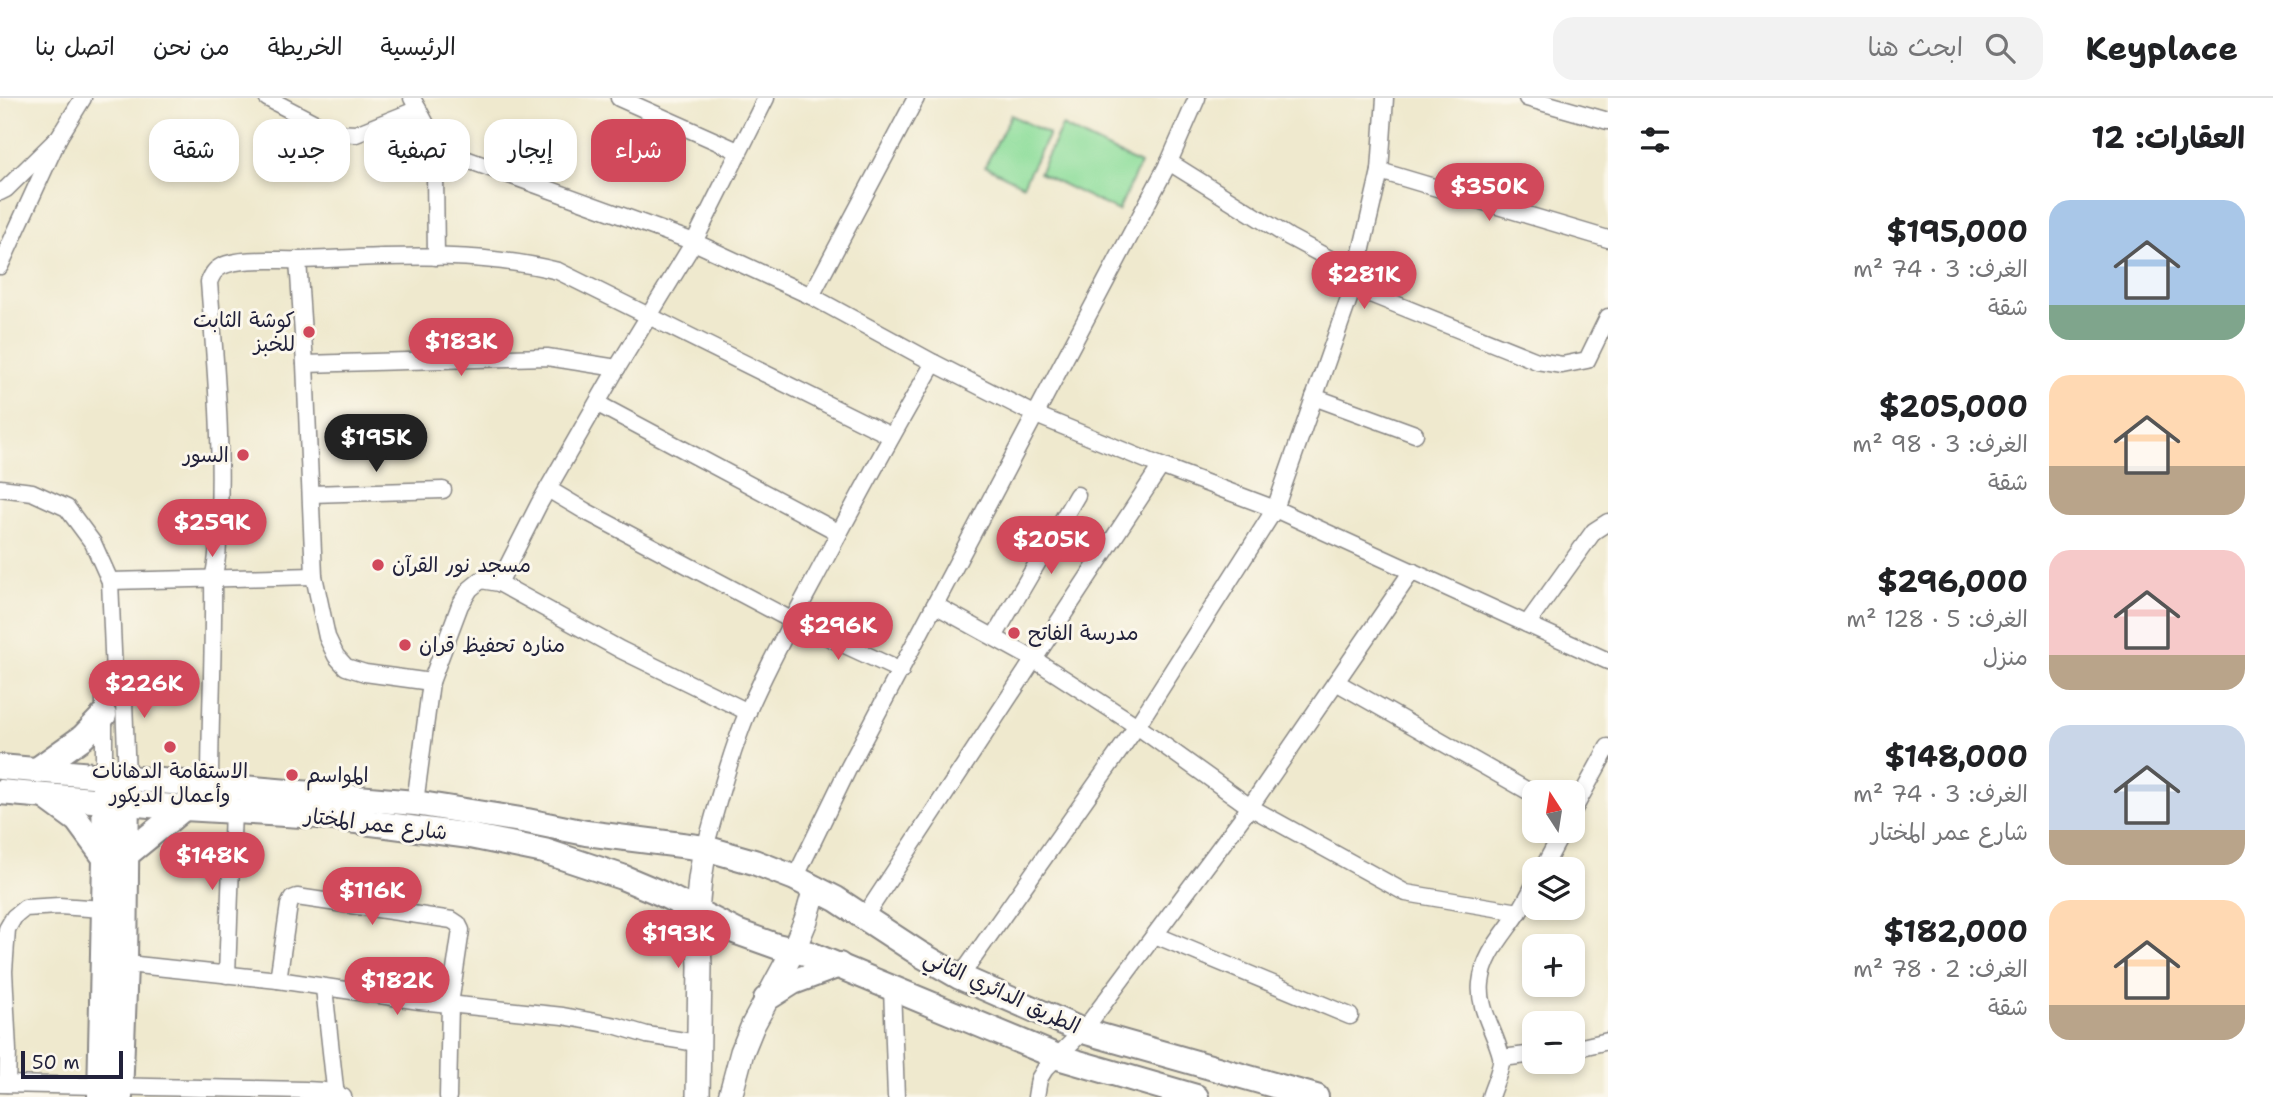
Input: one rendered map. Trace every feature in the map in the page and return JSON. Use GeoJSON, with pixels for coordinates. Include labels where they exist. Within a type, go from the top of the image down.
{"type":"FeatureCollection","features":[{"type":"Feature","properties":{"kind":"main road"},"geometry":{"type":"LineString","coordinates":[[38,769],[83,737],[104,715]]}},
{"type":"Feature","properties":{"kind":"main road","name":"شارع عمر المختار"},"geometry":{"type":"LineString","coordinates":[[0,767],[415,803],[634,840],[705,848]]}},
{"type":"Feature","properties":{"kind":"main road"},"geometry":{"type":"LineString","coordinates":[[109,1092],[116,776]]}},
{"type":"Feature","properties":{"kind":"main road","name":"شارع عمر المختار"},"geometry":{"type":"LineString","coordinates":[[0,792],[47,798],[319,816],[470,836],[544,851],[622,877],[697,911]]}},
{"type":"Feature","properties":{"kind":"main road"},"geometry":{"type":"LineString","coordinates":[[47,798],[76,820],[115,857]]}},
{"type":"Feature","properties":{"kind":"main road"},"geometry":{"type":"LineString","coordinates":[[113,962],[103,909],[115,857],[184,808]]}},
{"type":"Feature","properties":{"kind":"main road"},"geometry":{"type":"LineString","coordinates":[[622,877],[634,840]]}},
{"type":"Feature","properties":{"kind":"main road","name":"الطريق الدائري الثاني"},"geometry":{"type":"LineString","coordinates":[[705,848],[754,862],[805,883],[865,916],[920,954],[960,977],[1083,1031],[1316,1097]]}},
{"type":"Feature","properties":{"kind":"main road"},"geometry":{"type":"LineString","coordinates":[[698,1097],[700,965],[697,911],[705,848]]}},
{"type":"Feature","properties":{"kind":"main road"},"geometry":{"type":"LineString","coordinates":[[730,1097],[742,1052],[806,920],[805,883]]}},
{"type":"Feature","properties":{"kind":"main road","name":"الطريق الدائري الثاني"},"geometry":{"type":"LineString","coordinates":[[697,911],[737,932],[839,965],[1058,1057],[1196,1097]]}},
{"type":"Feature","properties":{"kind":"main road"},"geometry":{"type":"LineString","coordinates":[[766,999],[793,982],[839,965]]}},
{"type":"Feature","properties":{"kind":"street"},"geometry":{"type":"LineString","coordinates":[[0,266],[59,137],[83,98]]}},
{"type":"Feature","properties":{"kind":"street"},"geometry":{"type":"LineString","coordinates":[[267,98],[334,133],[356,134],[415,103],[423,119]]}},
{"type":"Feature","properties":{"kind":"street"},"geometry":{"type":"LineString","coordinates":[[619,98],[738,151]]}},
{"type":"Feature","properties":{"kind":"street"},"geometry":{"type":"LineString","coordinates":[[499,583],[548,489],[617,368],[694,242],[766,98]]}},
{"type":"Feature","properties":{"kind":"street"},"geometry":{"type":"LineString","coordinates":[[811,296],[916,98]]}},
{"type":"Feature","properties":{"kind":"street"},"geometry":{"type":"LineString","coordinates":[[805,883],[849,767],[1169,163],[1197,98]]}},
{"type":"Feature","properties":{"kind":"street"},"geometry":{"type":"LineString","coordinates":[[960,977],[1137,726],[1275,509],[1355,280],[1380,172],[1385,98]]}},
{"type":"Feature","properties":{"kind":"street"},"geometry":{"type":"LineString","coordinates":[[1531,98],[1608,121]]}},
{"type":"Feature","properties":{"kind":"street"},"geometry":{"type":"LineString","coordinates":[[0,192],[6,190],[59,137]]}},
{"type":"Feature","properties":{"kind":"street"},"geometry":{"type":"LineString","coordinates":[[470,161],[694,242],[811,296],[1036,415],[1161,467],[1275,509],[1608,661]]}},
{"type":"Feature","properties":{"kind":"street"},"geometry":{"type":"LineString","coordinates":[[1169,163],[1355,280],[1537,361],[1562,365],[1587,360],[1608,317]]}},
{"type":"Feature","properties":{"kind":"street"},"geometry":{"type":"LineString","coordinates":[[1380,172],[1608,239]]}},
{"type":"Feature","properties":{"kind":"street"},"geometry":{"type":"LineString","coordinates":[[435,182],[436,257]]}},
{"type":"Feature","properties":{"kind":"street"},"geometry":{"type":"LineString","coordinates":[[210,785],[214,578],[218,562],[220,488],[217,380],[209,282],[220,267],[232,263],[436,257],[508,260],[558,271],[891,436]]}},
{"type":"Feature","properties":{"kind":"street"},"geometry":{"type":"LineString","coordinates":[[298,260],[306,364],[314,576],[327,637],[336,656],[346,667],[365,673],[431,682]]}},
{"type":"Feature","properties":{"kind":"street"},"geometry":{"type":"LineString","coordinates":[[306,364],[547,357],[617,368]]}},
{"type":"Feature","properties":{"kind":"street"},"geometry":{"type":"LineString","coordinates":[[705,848],[748,712],[791,620],[934,363]]}},
{"type":"Feature","properties":{"kind":"street"},"geometry":{"type":"LineString","coordinates":[[1314,397],[1415,434]]}},
{"type":"Feature","properties":{"kind":"street"},"geometry":{"type":"LineString","coordinates":[[598,404],[838,532]]}},
{"type":"Feature","properties":{"kind":"street"},"geometry":{"type":"LineString","coordinates":[[865,916],[1161,467]]}},
{"type":"Feature","properties":{"kind":"street"},"geometry":{"type":"LineString","coordinates":[[0,488],[32,492],[67,508],[93,543],[110,581],[114,674],[124,702],[116,776]]}},
{"type":"Feature","properties":{"kind":"street"},"geometry":{"type":"LineString","coordinates":[[548,489],[584,511],[791,620],[901,671]]}},
{"type":"Feature","properties":{"kind":"street"},"geometry":{"type":"LineString","coordinates":[[311,494],[443,490]]}},
{"type":"Feature","properties":{"kind":"street"},"geometry":{"type":"LineString","coordinates":[[994,638],[1077,495]]}},
{"type":"Feature","properties":{"kind":"street"},"geometry":{"type":"LineString","coordinates":[[1527,624],[1594,531],[1608,522]]}},
{"type":"Feature","properties":{"kind":"street"},"geometry":{"type":"LineString","coordinates":[[1036,1097],[1039,1079],[1045,1069],[1083,1031],[1250,807],[1412,571]]}},
{"type":"Feature","properties":{"kind":"street"},"geometry":{"type":"LineString","coordinates":[[110,581],[314,576]]}},
{"type":"Feature","properties":{"kind":"street"},"geometry":{"type":"LineString","coordinates":[[415,803],[431,682],[460,605],[470,589],[481,580],[499,583],[621,650],[748,712]]}},
{"type":"Feature","properties":{"kind":"street"},"geometry":{"type":"LineString","coordinates":[[935,605],[1035,660],[1137,726],[1250,807],[1406,893],[1519,912]]}},
{"type":"Feature","properties":{"kind":"street"},"geometry":{"type":"LineString","coordinates":[[114,674],[104,699],[104,715],[116,776]]}},
{"type":"Feature","properties":{"kind":"street"},"geometry":{"type":"LineString","coordinates":[[1336,682],[1522,788]]}},
{"type":"Feature","properties":{"kind":"street"},"geometry":{"type":"LineString","coordinates":[[1586,787],[1608,747]]}},
{"type":"Feature","properties":{"kind":"street"},"geometry":{"type":"LineString","coordinates":[[227,975],[233,810]]}},
{"type":"Feature","properties":{"kind":"street"},"geometry":{"type":"LineString","coordinates":[[278,980],[289,905],[292,899],[297,897],[452,920],[458,924],[461,930],[450,1004],[449,1097]]}},
{"type":"Feature","properties":{"kind":"street"},"geometry":{"type":"LineString","coordinates":[[103,909],[59,906],[25,908],[14,917],[7,929],[4,971],[8,1051],[4,1084],[109,1092],[305,1090],[324,1091],[338,1097]]}},
{"type":"Feature","properties":{"kind":"street"},"geometry":{"type":"LineString","coordinates":[[1490,1097],[1502,1058],[1486,1018],[1481,982],[1487,960],[1497,941],[1522,907]]}},
{"type":"Feature","properties":{"kind":"street"},"geometry":{"type":"LineString","coordinates":[[1155,935],[1350,1016]]}},
{"type":"Feature","properties":{"kind":"street"},"geometry":{"type":"LineString","coordinates":[[113,962],[564,1016],[647,1035],[697,1043]]}},
{"type":"Feature","properties":{"kind":"street"},"geometry":{"type":"LineString","coordinates":[[324,988],[338,1097]]}},
{"type":"Feature","properties":{"kind":"street"},"geometry":{"type":"LineString","coordinates":[[892,988],[895,1097]]}},
{"type":"Feature","properties":{"kind":"street"},"geometry":{"type":"LineString","coordinates":[[1585,1046],[1608,1041]]}},
{"type":"Feature","properties":{"kind":"street"},"geometry":{"type":"LineString","coordinates":[[1502,1058],[1522,1056]]}},
{"type":"Feature","properties":{"kind":"green space"},"geometry":{"type":"Polygon","coordinates":[[[1011,115],[1049,134],[1023,185],[985,166],[1011,115]]]}},
{"type":"Feature","properties":{"kind":"green space"},"geometry":{"type":"Polygon","coordinates":[[[1062,126],[1140,164],[1118,211],[1039,173],[1062,126]]]}},
{"type":"Feature","properties":{"kind":"place","name":"كوشة الثابت للخبز"},"geometry":{"type":"Point","coordinates":[309,332]}},
{"type":"Feature","properties":{"kind":"place","name":"السور"},"geometry":{"type":"Point","coordinates":[243,455]}},
{"type":"Feature","properties":{"kind":"place","name":"مسجد نور القرآن"},"geometry":{"type":"Point","coordinates":[378,565]}},
{"type":"Feature","properties":{"kind":"place","name":"مدرسة الفاتح"},"geometry":{"type":"Point","coordinates":[1014,633]}},
{"type":"Feature","properties":{"kind":"place","name":"مناره تحفيظ قران"},"geometry":{"type":"Point","coordinates":[405,645]}},
{"type":"Feature","properties":{"kind":"place","name":"الاستقامة الدهانات وأعمال الديكور"},"geometry":{"type":"Point","coordinates":[170,747]}},
{"type":"Feature","properties":{"kind":"place","name":"المواسم"},"geometry":{"type":"Point","coordinates":[292,775]}}]}
